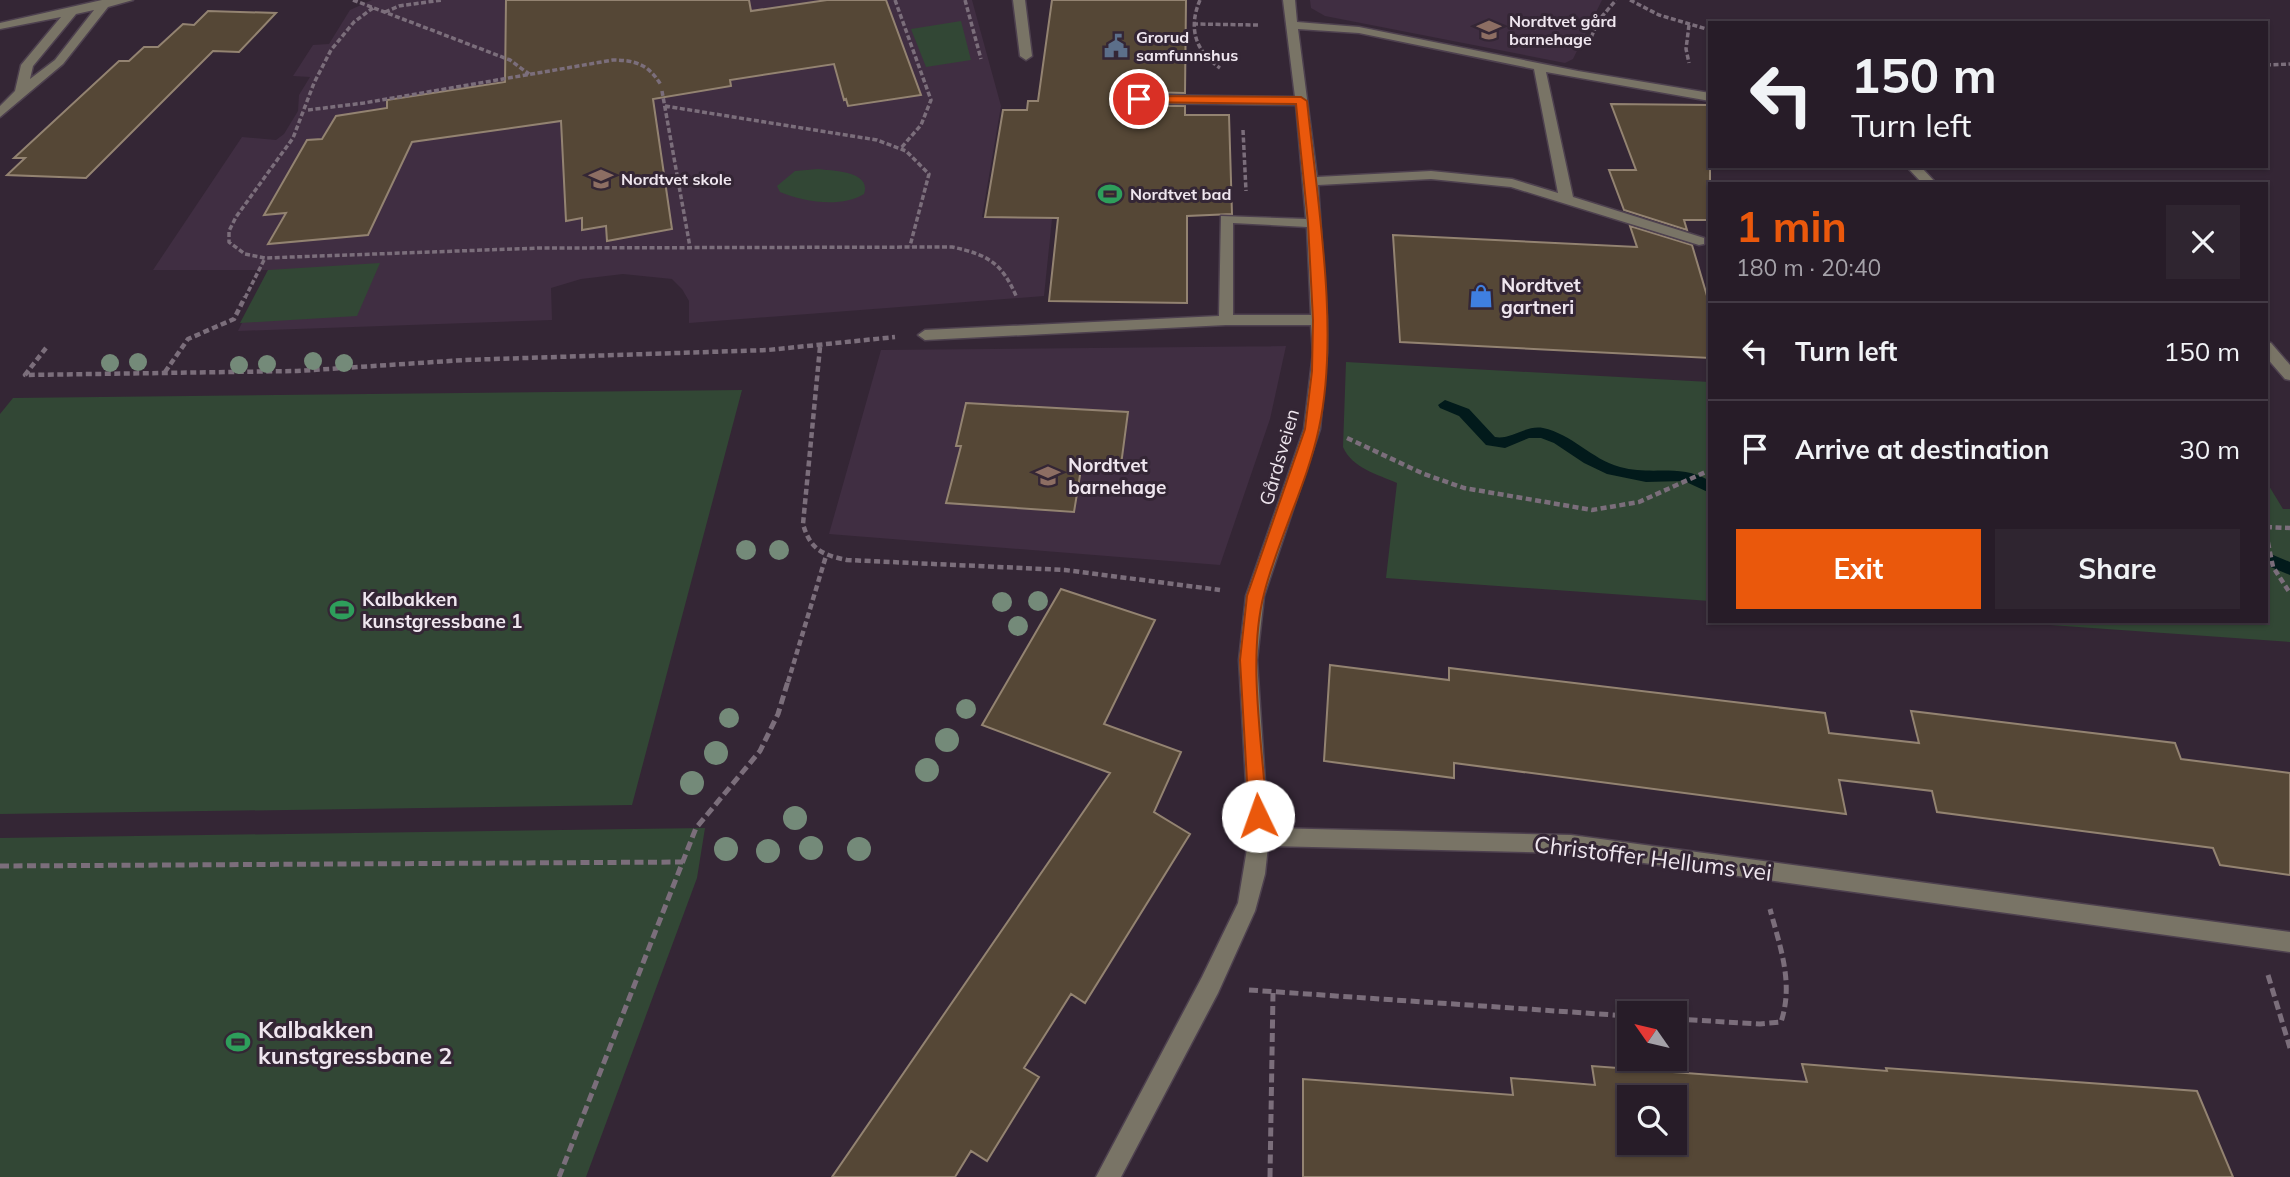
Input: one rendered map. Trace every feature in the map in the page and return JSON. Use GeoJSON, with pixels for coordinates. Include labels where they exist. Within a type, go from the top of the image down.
{"type":"FeatureCollection","features":[{"type":"Feature","properties":{"kind":"street"},"geometry":{"type":"LineString","coordinates":[[20,92],[27,65],[81,0]]}},
{"type":"Feature","properties":{"kind":"street"},"geometry":{"type":"LineString","coordinates":[[0,26],[127,0]]}},
{"type":"Feature","properties":{"kind":"street"},"geometry":{"type":"LineString","coordinates":[[1019,0],[1026,56]]}},
{"type":"Feature","properties":{"kind":"street","name":"Gårdsveien"},"geometry":{"type":"LineString","coordinates":[[1259,837],[1248,660],[1255,596],[1312,429],[1318,389],[1320,320],[1311,181],[1289,0]]}},
{"type":"Feature","properties":{"kind":"street"},"geometry":{"type":"LineString","coordinates":[[0,113],[20,92],[59,62],[106,3]]}},
{"type":"Feature","properties":{"kind":"street"},"geometry":{"type":"LineString","coordinates":[[1291,25],[1359,30],[1578,75],[1708,97]]}},
{"type":"Feature","properties":{"kind":"street"},"geometry":{"type":"LineString","coordinates":[[1539,67],[1566,198]]}},
{"type":"Feature","properties":{"kind":"street"},"geometry":{"type":"LineString","coordinates":[[1139,99],[1301,101]]}},
{"type":"Feature","properties":{"kind":"street"},"geometry":{"type":"LineString","coordinates":[[1914,168],[1929,182]]}},
{"type":"Feature","properties":{"kind":"street"},"geometry":{"type":"LineString","coordinates":[[1311,181],[1431,175],[1512,183],[1699,241]]}},
{"type":"Feature","properties":{"kind":"street"},"geometry":{"type":"LineString","coordinates":[[1226,320],[1226,219],[1314,223]]}},
{"type":"Feature","properties":{"kind":"street"},"geometry":{"type":"LineString","coordinates":[[925,335],[1226,320],[1320,320]]}},
{"type":"Feature","properties":{"kind":"street"},"geometry":{"type":"LineString","coordinates":[[2268,349],[2290,374]]}},
{"type":"Feature","properties":{"kind":"street"},"geometry":{"type":"LineString","coordinates":[[1108,1177],[1210,985],[1248,904],[1259,837]]}},
{"type":"Feature","properties":{"kind":"street","name":"Christoffer Hellums vei"},"geometry":{"type":"LineString","coordinates":[[1259,837],[1571,844],[2290,942]]}},
{"type":"Feature","properties":{"kind":"path"},"geometry":{"type":"LineString","coordinates":[[353,0],[510,60],[529,74]]}},
{"type":"Feature","properties":{"kind":"path"},"geometry":{"type":"LineString","coordinates":[[384,12],[399,6],[442,0]]}},
{"type":"Feature","properties":{"kind":"path"},"geometry":{"type":"LineString","coordinates":[[895,0],[930,100],[921,125],[901,148]]}},
{"type":"Feature","properties":{"kind":"path"},"geometry":{"type":"LineString","coordinates":[[965,0],[981,59]]}},
{"type":"Feature","properties":{"kind":"path"},"geometry":{"type":"LineString","coordinates":[[1199,0],[1193,24],[1200,54],[1210,63],[1252,85],[1269,101]]}},
{"type":"Feature","properties":{"kind":"path"},"geometry":{"type":"LineString","coordinates":[[1578,75],[1594,29],[1616,0]]}},
{"type":"Feature","properties":{"kind":"path"},"geometry":{"type":"LineString","coordinates":[[1630,0],[1659,15],[1708,29]]}},
{"type":"Feature","properties":{"kind":"path"},"geometry":{"type":"LineString","coordinates":[[373,8],[360,14],[342,34],[315,81],[307,110],[293,137],[253,190],[229,231],[229,242],[237,251],[252,257],[265,258],[462,250],[953,247],[994,259],[1007,275],[1027,328]]}},
{"type":"Feature","properties":{"kind":"path"},"geometry":{"type":"LineString","coordinates":[[1193,24],[1244,25]]}},
{"type":"Feature","properties":{"kind":"path"},"geometry":{"type":"LineString","coordinates":[[307,110],[364,103],[612,60],[630,60],[652,69],[661,85]]}},
{"type":"Feature","properties":{"kind":"path"},"geometry":{"type":"LineString","coordinates":[[2268,65],[2290,64]]}},
{"type":"Feature","properties":{"kind":"path"},"geometry":{"type":"LineString","coordinates":[[662,91],[690,247]]}},
{"type":"Feature","properties":{"kind":"path"},"geometry":{"type":"LineString","coordinates":[[1241,101],[1247,220]]}},
{"type":"Feature","properties":{"kind":"path"},"geometry":{"type":"LineString","coordinates":[[665,106],[855,135],[881,140],[901,148],[918,158],[929,174],[911,246]]}},
{"type":"Feature","properties":{"kind":"path"},"geometry":{"type":"LineString","coordinates":[[164,373],[188,339],[234,319],[265,258]]}},
{"type":"Feature","properties":{"kind":"path"},"geometry":{"type":"LineString","coordinates":[[46,348],[25,375],[298,371],[465,360],[820,347],[925,335]]}},
{"type":"Feature","properties":{"kind":"path"},"geometry":{"type":"LineString","coordinates":[[820,347],[803,524],[807,541],[813,549],[826,556],[847,560],[1065,570],[1255,596]]}},
{"type":"Feature","properties":{"kind":"path"},"geometry":{"type":"LineString","coordinates":[[1312,429],[1355,441],[1424,474],[1480,492],[1592,510],[1625,508],[1708,471]]}},
{"type":"Feature","properties":{"kind":"path"},"geometry":{"type":"LineString","coordinates":[[2268,527],[2290,528]]}},
{"type":"Feature","properties":{"kind":"path"},"geometry":{"type":"LineString","coordinates":[[2268,540],[2273,567],[2290,593]]}},
{"type":"Feature","properties":{"kind":"path"},"geometry":{"type":"LineString","coordinates":[[559,1177],[696,828],[760,751],[778,715],[826,556]]}},
{"type":"Feature","properties":{"kind":"path"},"geometry":{"type":"LineString","coordinates":[[0,866],[683,862]]}},
{"type":"Feature","properties":{"kind":"path"},"geometry":{"type":"LineString","coordinates":[[1687,1020],[1760,1024],[1781,1022],[1787,1009],[1789,990],[1762,870]]}},
{"type":"Feature","properties":{"kind":"path"},"geometry":{"type":"LineString","coordinates":[[2257,937],[2290,1048]]}},
{"type":"Feature","properties":{"kind":"path"},"geometry":{"type":"LineString","coordinates":[[1210,985],[1273,993],[1617,1015]]}},
{"type":"Feature","properties":{"kind":"path"},"geometry":{"type":"LineString","coordinates":[[1270,1177],[1273,993]]}},
{"type":"Feature","properties":{"kind":"shaded area","name":"Nordtvet skole"},"geometry":{"type":"Polygon","coordinates":[[[372,0],[972,0],[1001,106],[982,217],[1052,219],[1044,296],[689,323],[689,301],[672,279],[623,274],[581,279],[551,288],[552,320],[238,331],[268,270],[153,270],[242,137],[276,140],[284,134],[298,111],[299,95],[310,77],[293,76],[313,45],[329,44],[350,10],[372,0]]]}},
{"type":"Feature","properties":{"kind":"shaded area","name":"Nordtvet gård barnehage"},"geometry":{"type":"Polygon","coordinates":[[[1310,0],[1602,0],[1573,59],[1565,63],[1325,16],[1311,8],[1310,0]]]}},
{"type":"Feature","properties":{"kind":"shaded area","name":"Nordtvet barnehage"},"geometry":{"type":"Polygon","coordinates":[[[1286,346],[1270,419],[1220,565],[829,534],[881,350],[1286,346]]]}},
{"type":"Feature","properties":{"kind":"green space"},"geometry":{"type":"Polygon","coordinates":[[[961,21],[971,60],[926,67],[911,29],[961,21]]]}},
{"type":"Feature","properties":{"kind":"green space"},"geometry":{"type":"Polygon","coordinates":[[[818,169],[857,177],[865,186],[864,194],[845,201],[822,202],[780,192],[777,186],[795,171],[818,169]]]}},
{"type":"Feature","properties":{"kind":"green space"},"geometry":{"type":"Polygon","coordinates":[[[380,263],[357,316],[240,323],[268,270],[380,263]]]}},
{"type":"Feature","properties":{"kind":"green space"},"geometry":{"type":"Polygon","coordinates":[[[1346,362],[1708,382],[1708,601],[1386,578],[1397,483],[1359,465],[1343,447],[1346,362]]]}},
{"type":"Feature","properties":{"kind":"green space","name":"Kalbakken kunstgressbane 1"},"geometry":{"type":"Polygon","coordinates":[[[742,390],[632,805],[0,814],[0,414],[13,398],[742,390]]]}},
{"type":"Feature","properties":{"kind":"green space"},"geometry":{"type":"Polygon","coordinates":[[[2268,484],[2283,509],[2290,509],[2290,642],[2020,623],[2268,623],[2268,484]]]}},
{"type":"Feature","properties":{"kind":"green space"},"geometry":{"type":"Polygon","coordinates":[[[705,828],[697,878],[586,1177],[0,1177],[0,838],[705,828]]]}},
{"type":"Feature","properties":{"kind":"building"},"geometry":{"type":"Polygon","coordinates":[[[506,0],[749,0],[751,11],[827,0],[886,0],[921,95],[848,106],[834,64],[730,80],[731,86],[653,99],[672,229],[607,241],[606,226],[582,230],[582,218],[566,221],[561,121],[412,142],[368,235],[268,244],[286,213],[264,215],[307,140],[322,139],[336,116],[387,108],[387,100],[505,82],[506,0]]]}},
{"type":"Feature","properties":{"kind":"building","name":"Nordtvet bad"},"geometry":{"type":"Polygon","coordinates":[[[1052,0],[1186,0],[1185,93],[1139,92],[1131,100],[1139,106],[1185,106],[1185,115],[1229,115],[1232,214],[1187,216],[1187,303],[1049,301],[1058,218],[985,217],[1003,110],[1027,110],[1028,101],[1038,101],[1052,0]]]}},
{"type":"Feature","properties":{"kind":"building"},"geometry":{"type":"Polygon","coordinates":[[[208,11],[276,13],[239,52],[213,51],[86,178],[7,175],[25,158],[14,158],[119,61],[129,61],[144,47],[158,47],[183,24],[194,25],[208,11]]]}},
{"type":"Feature","properties":{"kind":"building"},"geometry":{"type":"Polygon","coordinates":[[[1611,104],[1708,105],[1708,220],[1684,220],[1687,230],[1624,210],[1609,170],[1636,170],[1611,104]]]}},
{"type":"Feature","properties":{"kind":"building","name":"Nordtvet gartneri"},"geometry":{"type":"Polygon","coordinates":[[[1630,226],[1692,245],[1708,299],[1708,358],[1400,342],[1393,235],[1637,247],[1630,226]]]}},
{"type":"Feature","properties":{"kind":"building"},"geometry":{"type":"Polygon","coordinates":[[[966,403],[1128,412],[1121,465],[1082,463],[1074,512],[946,503],[961,446],[956,446],[966,403]]]}},
{"type":"Feature","properties":{"kind":"building"},"geometry":{"type":"Polygon","coordinates":[[[1061,589],[1155,620],[1104,724],[1181,752],[1154,812],[1190,834],[1085,1003],[1071,994],[1024,1068],[1039,1077],[987,1161],[971,1151],[955,1177],[832,1177],[1110,773],[982,725],[1061,589]]]}},
{"type":"Feature","properties":{"kind":"building"},"geometry":{"type":"Polygon","coordinates":[[[1330,665],[1449,680],[1449,668],[1825,713],[1829,733],[1919,743],[1911,711],[2175,743],[2181,759],[2290,773],[2290,875],[2220,865],[2213,848],[1937,812],[1932,791],[1839,780],[1846,814],[1454,763],[1454,778],[1324,761],[1330,665]]]}},
{"type":"Feature","properties":{"kind":"building"},"geometry":{"type":"Polygon","coordinates":[[[1802,1064],[2197,1091],[2233,1177],[1303,1177],[1303,1079],[1513,1095],[1511,1078],[1595,1085],[1592,1066],[1617,1068],[1617,1071],[1659,1071],[1807,1082],[1802,1064]]]}},
{"type":"Feature","properties":{"kind":"waterway"},"geometry":{"type":"LineString","coordinates":[[1445,405],[1464,413],[1491,441],[1505,442],[1529,433],[1551,435],[1589,460],[1612,470],[1646,477],[1675,474],[1708,487]]}},
{"type":"Feature","properties":{"kind":"waterway"},"geometry":{"type":"LineString","coordinates":[[2268,559],[2290,569]]}},
{"type":"Feature","properties":{"kind":"place","name":"Nordtvet gård barnehage"},"geometry":{"type":"Point","coordinates":[1489,30]}},
{"type":"Feature","properties":{"kind":"place","name":"Grorud samfunnshus"},"geometry":{"type":"Point","coordinates":[1116,46]}},
{"type":"Feature","properties":{"kind":"place","name":"Nordtvet skole"},"geometry":{"type":"Point","coordinates":[601,179]}},
{"type":"Feature","properties":{"kind":"place","name":"Nordtvet bad"},"geometry":{"type":"Point","coordinates":[1110,194]}},
{"type":"Feature","properties":{"kind":"place","name":"Nordtvet gartneri"},"geometry":{"type":"Point","coordinates":[1481,296]}},
{"type":"Feature","properties":{"kind":"place","name":"Nordtvet barnehage"},"geometry":{"type":"Point","coordinates":[1048,476]}},
{"type":"Feature","properties":{"kind":"place","name":"Kalbakken kunstgressbane 1"},"geometry":{"type":"Point","coordinates":[342,610]}},
{"type":"Feature","properties":{"kind":"place","name":"Kalbakken kunstgressbane 2"},"geometry":{"type":"Point","coordinates":[238,1042]}},
{"type":"Feature","properties":{"kind":"route"},"geometry":{"type":"LineString","coordinates":[[1139,99],[1301,101],[1311,181],[1320,320],[1318,389],[1312,429],[1300,470],[1255,596],[1248,660],[1258,816]]}}]}
